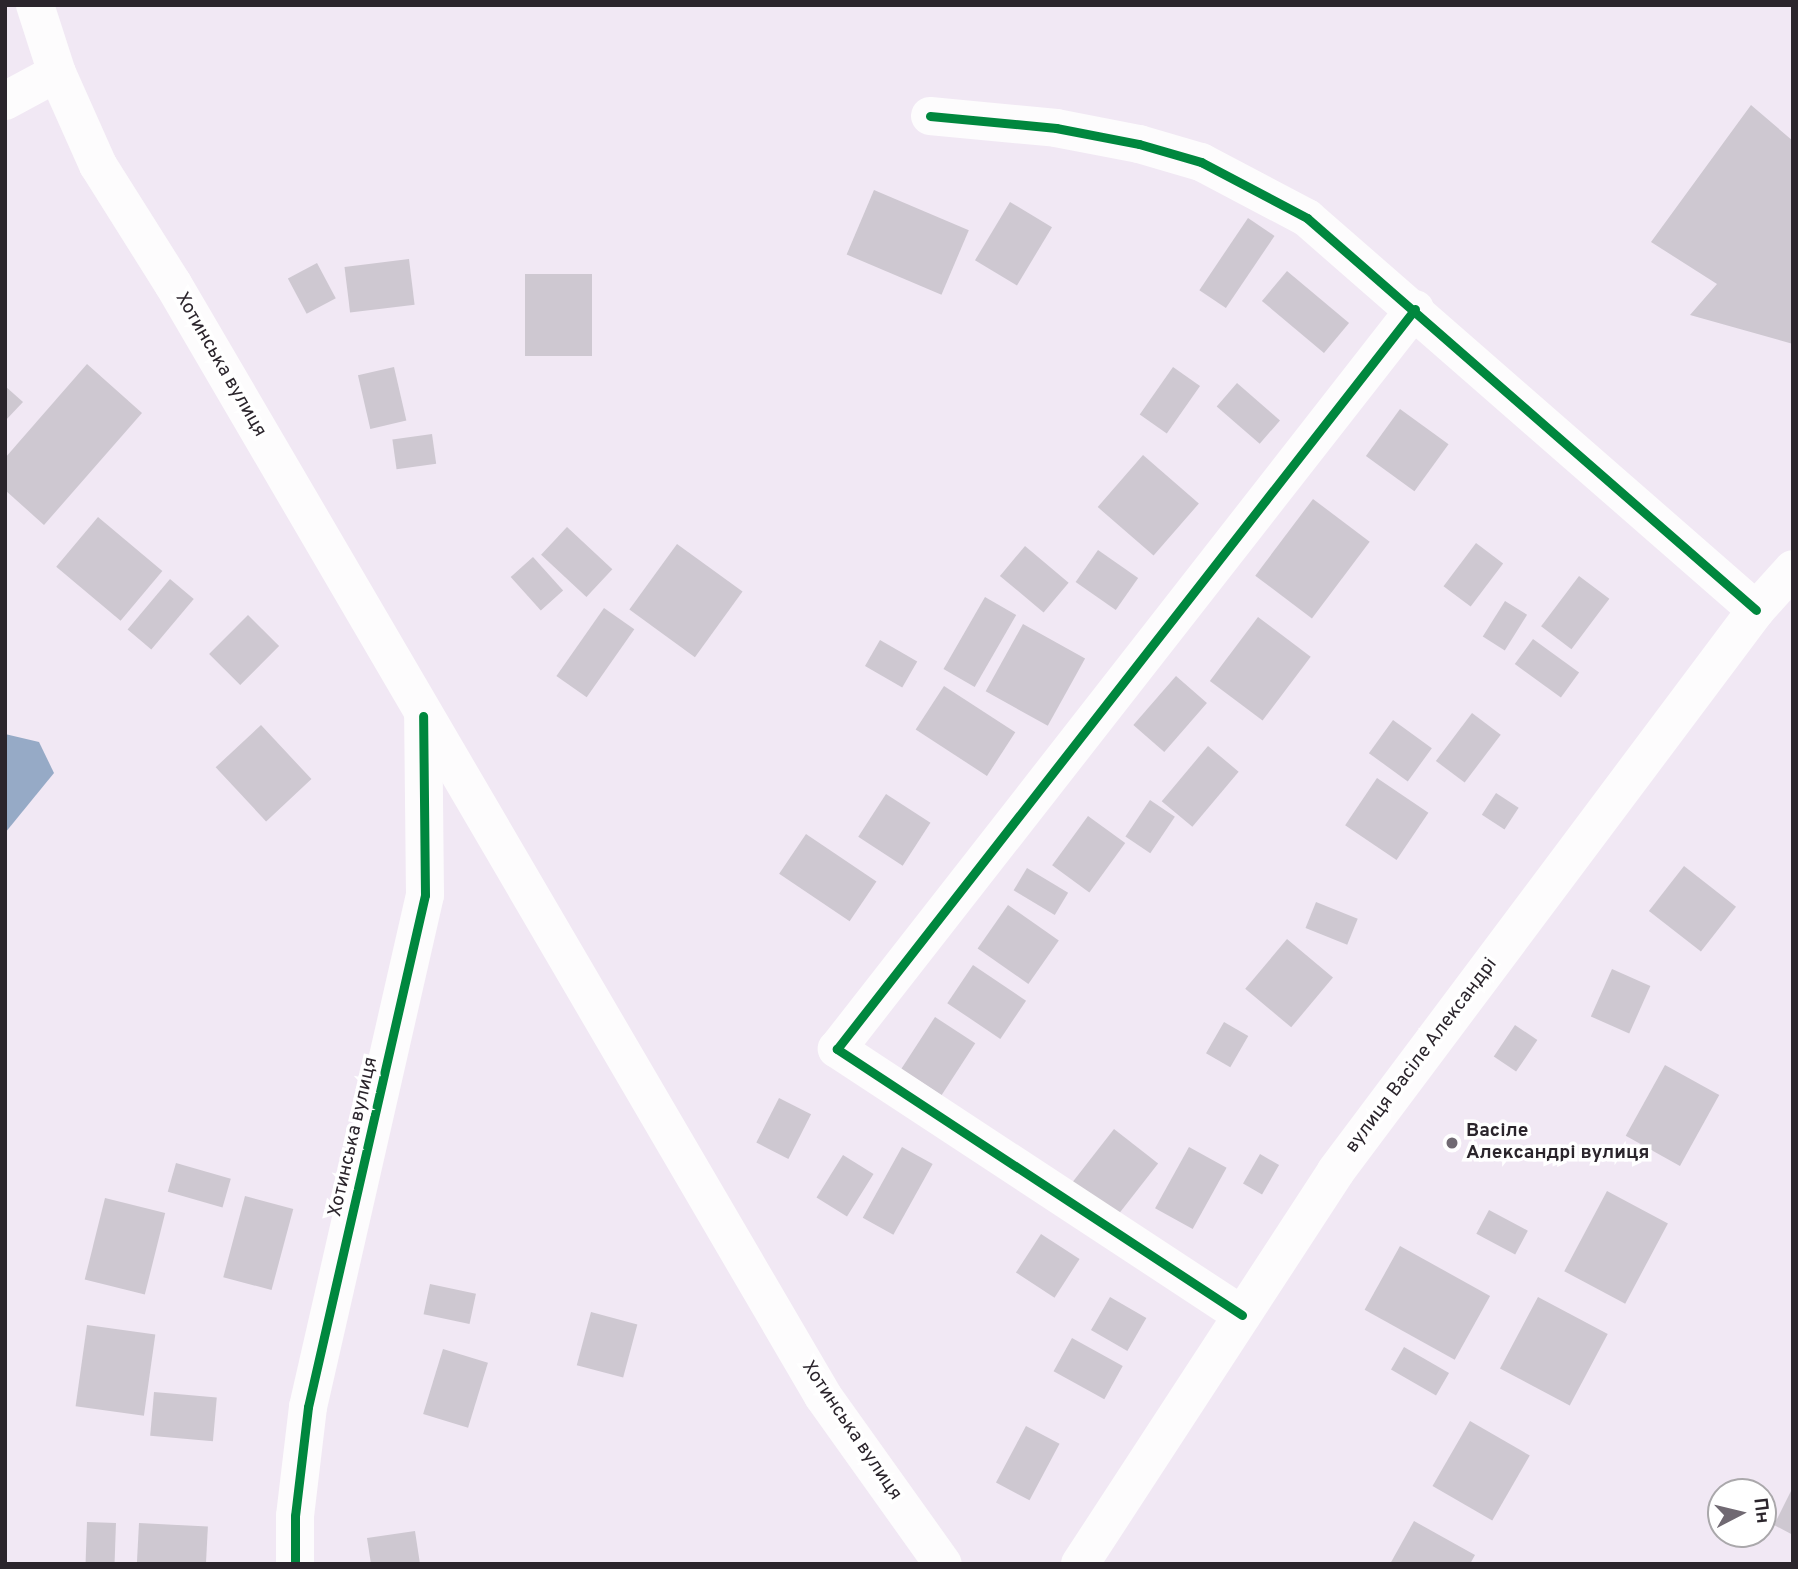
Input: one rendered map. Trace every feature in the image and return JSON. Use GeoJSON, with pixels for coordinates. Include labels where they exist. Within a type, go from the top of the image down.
{"type":"FeatureCollection","features":[{"type":"Feature","properties":{"kind":"main road","name":"Хотинська вулиця"},"geometry":{"type":"LineString","coordinates":[[35,5],[57,73],[97,165],[173,284],[823,1396],[943,1564]]}},
{"type":"Feature","properties":{"kind":"main road"},"geometry":{"type":"LineString","coordinates":[[5,76],[57,73]]}},
{"type":"Feature","properties":{"kind":"main road"},"geometry":{"type":"LineString","coordinates":[[5,102],[57,73]]}},
{"type":"Feature","properties":{"kind":"main road"},"geometry":{"type":"LineString","coordinates":[[930,116],[1056,128],[1139,144],[1201,162],[1307,218],[1415,309],[1496,387],[1756,610]]}},
{"type":"Feature","properties":{"kind":"main road"},"geometry":{"type":"LineString","coordinates":[[1242,1315],[837,1049],[1415,309]]}},
{"type":"Feature","properties":{"kind":"main road","name":"вулиця Васіле Александрі"},"geometry":{"type":"LineString","coordinates":[[1080,1564],[1336,1171],[1756,610],[1793,569]]}},
{"type":"Feature","properties":{"kind":"main road","name":"Хотинська вулиця"},"geometry":{"type":"LineString","coordinates":[[295,1564],[295,1516],[308,1408],[425,895],[424,716]]}},
{"type":"Feature","properties":{"kind":"water"},"geometry":{"type":"Polygon","coordinates":[[[5,734],[39,742],[54,773],[5,833],[5,734]]]}},
{"type":"Feature","properties":{"kind":"building"},"geometry":{"type":"Polygon","coordinates":[[[1751,105],[1793,141],[1793,344],[1690,315],[1717,284],[1651,242],[1751,105]]]}},
{"type":"Feature","properties":{"kind":"building"},"geometry":{"type":"Polygon","coordinates":[[[874,190],[969,230],[941,295],[847,254],[874,190]]]}},
{"type":"Feature","properties":{"kind":"building"},"geometry":{"type":"Polygon","coordinates":[[[1010,202],[1052,227],[1017,286],[975,260],[1010,202]]]}},
{"type":"Feature","properties":{"kind":"building"},"geometry":{"type":"Polygon","coordinates":[[[1248,218],[1275,236],[1226,308],[1199,290],[1248,218]]]}},
{"type":"Feature","properties":{"kind":"building"},"geometry":{"type":"Polygon","coordinates":[[[409,259],[415,305],[350,313],[344,267],[409,259]]]}},
{"type":"Feature","properties":{"kind":"building"},"geometry":{"type":"Polygon","coordinates":[[[317,263],[336,298],[307,314],[288,278],[317,263]]]}},
{"type":"Feature","properties":{"kind":"building"},"geometry":{"type":"Polygon","coordinates":[[[1287,271],[1349,323],[1324,353],[1262,301],[1287,271]]]}},
{"type":"Feature","properties":{"kind":"building"},"geometry":{"type":"Polygon","coordinates":[[[525,274],[592,274],[592,356],[525,356],[525,274]]]}},
{"type":"Feature","properties":{"kind":"building"},"geometry":{"type":"Polygon","coordinates":[[[87,364],[142,413],[44,525],[5,490],[5,458],[87,364]]]}},
{"type":"Feature","properties":{"kind":"building"},"geometry":{"type":"Polygon","coordinates":[[[394,367],[406,421],[370,429],[358,375],[394,367]]]}},
{"type":"Feature","properties":{"kind":"building"},"geometry":{"type":"Polygon","coordinates":[[[1173,367],[1200,386],[1167,433],[1140,415],[1173,367]]]}},
{"type":"Feature","properties":{"kind":"building"},"geometry":{"type":"Polygon","coordinates":[[[1237,383],[1280,420],[1260,444],[1217,406],[1237,383]]]}},
{"type":"Feature","properties":{"kind":"building"},"geometry":{"type":"Polygon","coordinates":[[[5,386],[23,402],[5,421],[5,386]]]}},
{"type":"Feature","properties":{"kind":"building"},"geometry":{"type":"Polygon","coordinates":[[[1400,409],[1449,444],[1414,491],[1366,456],[1400,409]]]}},
{"type":"Feature","properties":{"kind":"building"},"geometry":{"type":"Polygon","coordinates":[[[432,434],[436,464],[397,469],[392,440],[432,434]]]}},
{"type":"Feature","properties":{"kind":"building"},"geometry":{"type":"Polygon","coordinates":[[[1143,455],[1199,504],[1154,556],[1098,507],[1143,455]]]}},
{"type":"Feature","properties":{"kind":"building"},"geometry":{"type":"Polygon","coordinates":[[[1313,499],[1370,542],[1312,618],[1255,576],[1313,499]]]}},
{"type":"Feature","properties":{"kind":"building"},"geometry":{"type":"Polygon","coordinates":[[[98,517],[162,571],[121,621],[56,567],[98,517]]]}},
{"type":"Feature","properties":{"kind":"building"},"geometry":{"type":"Polygon","coordinates":[[[567,527],[612,569],[586,597],[541,555],[567,527]]]}},
{"type":"Feature","properties":{"kind":"building"},"geometry":{"type":"Polygon","coordinates":[[[1476,543],[1503,563],[1471,607],[1444,586],[1476,543]]]}},
{"type":"Feature","properties":{"kind":"building"},"geometry":{"type":"Polygon","coordinates":[[[677,544],[743,592],[695,657],[629,610],[677,544]]]}},
{"type":"Feature","properties":{"kind":"building"},"geometry":{"type":"Polygon","coordinates":[[[1025,546],[1069,583],[1044,613],[1000,576],[1025,546]]]}},
{"type":"Feature","properties":{"kind":"building"},"geometry":{"type":"Polygon","coordinates":[[[1098,550],[1138,578],[1116,610],[1076,582],[1098,550]]]}},
{"type":"Feature","properties":{"kind":"building"},"geometry":{"type":"Polygon","coordinates":[[[533,557],[563,590],[541,611],[511,577],[533,557]]]}},
{"type":"Feature","properties":{"kind":"building"},"geometry":{"type":"Polygon","coordinates":[[[1579,576],[1609,599],[1571,649],[1541,626],[1579,576]]]}},
{"type":"Feature","properties":{"kind":"building"},"geometry":{"type":"Polygon","coordinates":[[[170,579],[194,599],[151,649],[128,630],[170,579]]]}},
{"type":"Feature","properties":{"kind":"building"},"geometry":{"type":"Polygon","coordinates":[[[985,597],[1016,615],[975,687],[944,669],[985,597]]]}},
{"type":"Feature","properties":{"kind":"building"},"geometry":{"type":"Polygon","coordinates":[[[1505,601],[1527,615],[1505,650],[1483,637],[1505,601]]]}},
{"type":"Feature","properties":{"kind":"building"},"geometry":{"type":"Polygon","coordinates":[[[604,608],[634,629],[587,697],[556,676],[604,608]]]}},
{"type":"Feature","properties":{"kind":"building"},"geometry":{"type":"Polygon","coordinates":[[[248,615],[279,646],[240,685],[209,654],[248,615]]]}},
{"type":"Feature","properties":{"kind":"building"},"geometry":{"type":"Polygon","coordinates":[[[1258,617],[1311,657],[1263,721],[1210,681],[1258,617]]]}},
{"type":"Feature","properties":{"kind":"building"},"geometry":{"type":"Polygon","coordinates":[[[1023,624],[1085,658],[1048,726],[986,691],[1023,624]]]}},
{"type":"Feature","properties":{"kind":"building"},"geometry":{"type":"Polygon","coordinates":[[[1533,639],[1579,673],[1561,698],[1515,664],[1533,639]]]}},
{"type":"Feature","properties":{"kind":"building"},"geometry":{"type":"Polygon","coordinates":[[[880,640],[917,662],[902,687],[865,666],[880,640]]]}},
{"type":"Feature","properties":{"kind":"building"},"geometry":{"type":"Polygon","coordinates":[[[1176,676],[1207,703],[1164,752],[1133,725],[1176,676]]]}},
{"type":"Feature","properties":{"kind":"building"},"geometry":{"type":"Polygon","coordinates":[[[944,686],[1015,732],[987,776],[916,730],[944,686]]]}},
{"type":"Feature","properties":{"kind":"building"},"geometry":{"type":"Polygon","coordinates":[[[1472,713],[1501,735],[1465,783],[1436,761],[1472,713]]]}},
{"type":"Feature","properties":{"kind":"building"},"geometry":{"type":"Polygon","coordinates":[[[1393,720],[1432,748],[1408,781],[1369,753],[1393,720]]]}},
{"type":"Feature","properties":{"kind":"building"},"geometry":{"type":"Polygon","coordinates":[[[261,725],[311,779],[266,821],[216,767],[261,725]]]}},
{"type":"Feature","properties":{"kind":"building"},"geometry":{"type":"Polygon","coordinates":[[[1208,746],[1239,772],[1192,827],[1162,801],[1208,746]]]}},
{"type":"Feature","properties":{"kind":"building"},"geometry":{"type":"Polygon","coordinates":[[[1377,778],[1428,813],[1397,860],[1345,825],[1377,778]]]}},
{"type":"Feature","properties":{"kind":"building"},"geometry":{"type":"Polygon","coordinates":[[[1496,793],[1519,808],[1504,830],[1482,815],[1496,793]]]}},
{"type":"Feature","properties":{"kind":"building"},"geometry":{"type":"Polygon","coordinates":[[[886,794],[930,823],[903,866],[858,837],[886,794]]]}},
{"type":"Feature","properties":{"kind":"building"},"geometry":{"type":"Polygon","coordinates":[[[1150,800],[1175,817],[1150,853],[1125,836],[1150,800]]]}},
{"type":"Feature","properties":{"kind":"building"},"geometry":{"type":"Polygon","coordinates":[[[1088,816],[1125,843],[1089,892],[1052,865],[1088,816]]]}},
{"type":"Feature","properties":{"kind":"building"},"geometry":{"type":"Polygon","coordinates":[[[806,834],[876,882],[850,921],[779,874],[806,834]]]}},
{"type":"Feature","properties":{"kind":"building"},"geometry":{"type":"Polygon","coordinates":[[[1684,866],[1736,907],[1701,952],[1649,911],[1684,866]]]}},
{"type":"Feature","properties":{"kind":"building"},"geometry":{"type":"Polygon","coordinates":[[[1027,868],[1068,893],[1055,915],[1014,890],[1027,868]]]}},
{"type":"Feature","properties":{"kind":"building"},"geometry":{"type":"Polygon","coordinates":[[[1316,902],[1358,919],[1347,945],[1306,928],[1316,902]]]}},
{"type":"Feature","properties":{"kind":"building"},"geometry":{"type":"Polygon","coordinates":[[[1008,905],[1059,941],[1028,984],[978,948],[1008,905]]]}},
{"type":"Feature","properties":{"kind":"building"},"geometry":{"type":"Polygon","coordinates":[[[1287,939],[1333,978],[1291,1027],[1245,989],[1287,939]]]}},
{"type":"Feature","properties":{"kind":"building"},"geometry":{"type":"Polygon","coordinates":[[[973,965],[1026,1001],[1000,1039],[947,1003],[973,965]]]}},
{"type":"Feature","properties":{"kind":"building"},"geometry":{"type":"Polygon","coordinates":[[[1612,969],[1650,986],[1629,1034],[1591,1017],[1612,969]]]}},
{"type":"Feature","properties":{"kind":"building"},"geometry":{"type":"Polygon","coordinates":[[[935,1017],[975,1043],[941,1095],[901,1069],[935,1017]]]}},
{"type":"Feature","properties":{"kind":"building"},"geometry":{"type":"Polygon","coordinates":[[[1224,1022],[1248,1036],[1230,1067],[1206,1053],[1224,1022]]]}},
{"type":"Feature","properties":{"kind":"building"},"geometry":{"type":"Polygon","coordinates":[[[1515,1025],[1537,1040],[1516,1072],[1494,1057],[1515,1025]]]}},
{"type":"Feature","properties":{"kind":"building"},"geometry":{"type":"Polygon","coordinates":[[[1665,1065],[1719,1095],[1680,1166],[1626,1136],[1665,1065]]]}},
{"type":"Feature","properties":{"kind":"building"},"geometry":{"type":"Polygon","coordinates":[[[779,1098],[811,1114],[788,1159],[756,1143],[779,1098]]]}},
{"type":"Feature","properties":{"kind":"building"},"geometry":{"type":"Polygon","coordinates":[[[1114,1129],[1158,1163],[1114,1220],[1070,1186],[1114,1129]]]}},
{"type":"Feature","properties":{"kind":"building"},"geometry":{"type":"Polygon","coordinates":[[[902,1147],[933,1164],[893,1235],[863,1218],[902,1147]]]}},
{"type":"Feature","properties":{"kind":"building"},"geometry":{"type":"Polygon","coordinates":[[[1189,1147],[1227,1168],[1193,1229],[1155,1208],[1189,1147]]]}},
{"type":"Feature","properties":{"kind":"building"},"geometry":{"type":"Polygon","coordinates":[[[1260,1154],[1279,1165],[1262,1194],[1243,1183],[1260,1154]]]}},
{"type":"Feature","properties":{"kind":"building"},"geometry":{"type":"Polygon","coordinates":[[[843,1155],[874,1174],[847,1216],[817,1197],[843,1155]]]}},
{"type":"Feature","properties":{"kind":"building"},"geometry":{"type":"Polygon","coordinates":[[[176,1163],[231,1179],[223,1208],[168,1192],[176,1163]]]}},
{"type":"Feature","properties":{"kind":"building"},"geometry":{"type":"Polygon","coordinates":[[[1607,1191],[1668,1223],[1625,1304],[1564,1271],[1607,1191]]]}},
{"type":"Feature","properties":{"kind":"building"},"geometry":{"type":"Polygon","coordinates":[[[245,1196],[293,1209],[272,1290],[223,1277],[245,1196]]]}},
{"type":"Feature","properties":{"kind":"building"},"geometry":{"type":"Polygon","coordinates":[[[105,1198],[165,1213],[145,1295],[85,1280],[105,1198]]]}},
{"type":"Feature","properties":{"kind":"building"},"geometry":{"type":"Polygon","coordinates":[[[1489,1210],[1528,1231],[1515,1254],[1476,1234],[1489,1210]]]}},
{"type":"Feature","properties":{"kind":"building"},"geometry":{"type":"Polygon","coordinates":[[[1041,1234],[1080,1259],[1055,1298],[1016,1273],[1041,1234]]]}},
{"type":"Feature","properties":{"kind":"building"},"geometry":{"type":"Polygon","coordinates":[[[1400,1246],[1490,1296],[1455,1360],[1365,1310],[1400,1246]]]}},
{"type":"Feature","properties":{"kind":"building"},"geometry":{"type":"Polygon","coordinates":[[[430,1284],[476,1294],[470,1324],[424,1314],[430,1284]]]}},
{"type":"Feature","properties":{"kind":"building"},"geometry":{"type":"Polygon","coordinates":[[[1110,1297],[1146,1318],[1127,1351],[1091,1330],[1110,1297]]]}},
{"type":"Feature","properties":{"kind":"building"},"geometry":{"type":"Polygon","coordinates":[[[1538,1297],[1608,1334],[1570,1406],[1500,1369],[1538,1297]]]}},
{"type":"Feature","properties":{"kind":"building"},"geometry":{"type":"Polygon","coordinates":[[[591,1312],[637,1324],[623,1378],[577,1365],[591,1312]]]}},
{"type":"Feature","properties":{"kind":"building"},"geometry":{"type":"Polygon","coordinates":[[[87,1325],[155,1335],[144,1416],[76,1406],[87,1325]]]}},
{"type":"Feature","properties":{"kind":"building"},"geometry":{"type":"Polygon","coordinates":[[[1072,1338],[1123,1366],[1104,1399],[1054,1371],[1072,1338]]]}},
{"type":"Feature","properties":{"kind":"building"},"geometry":{"type":"Polygon","coordinates":[[[1404,1347],[1449,1373],[1436,1396],[1391,1370],[1404,1347]]]}},
{"type":"Feature","properties":{"kind":"building"},"geometry":{"type":"Polygon","coordinates":[[[443,1349],[488,1363],[468,1428],[423,1414],[443,1349]]]}},
{"type":"Feature","properties":{"kind":"building"},"geometry":{"type":"Polygon","coordinates":[[[154,1392],[217,1397],[213,1441],[150,1436],[154,1392]]]}},
{"type":"Feature","properties":{"kind":"building"},"geometry":{"type":"Polygon","coordinates":[[[1470,1421],[1530,1456],[1492,1520],[1432,1486],[1470,1421]]]}},
{"type":"Feature","properties":{"kind":"building"},"geometry":{"type":"Polygon","coordinates":[[[1026,1426],[1060,1444],[1030,1500],[996,1483],[1026,1426]]]}},
{"type":"Feature","properties":{"kind":"building"},"geometry":{"type":"Polygon","coordinates":[[[1793,1487],[1793,1535],[1777,1527],[1777,1519],[1793,1487]]]}},
{"type":"Feature","properties":{"kind":"building"},"geometry":{"type":"Polygon","coordinates":[[[1414,1521],[1475,1555],[1470,1564],[1390,1564],[1414,1521]]]}},
{"type":"Feature","properties":{"kind":"building"},"geometry":{"type":"Polygon","coordinates":[[[87,1522],[116,1523],[115,1564],[86,1564],[87,1522]]]}},
{"type":"Feature","properties":{"kind":"building"},"geometry":{"type":"Polygon","coordinates":[[[139,1523],[208,1527],[206,1564],[137,1563],[139,1523]]]}},
{"type":"Feature","properties":{"kind":"building"},"geometry":{"type":"Polygon","coordinates":[[[415,1531],[420,1564],[371,1564],[367,1538],[415,1531]]]}},
{"type":"Feature","properties":{"kind":"cycle path"},"geometry":{"type":"LineString","coordinates":[[930,116],[1056,128],[1139,144],[1201,162],[1307,218],[1756,610]]}},
{"type":"Feature","properties":{"kind":"cycle path"},"geometry":{"type":"LineString","coordinates":[[1242,1315],[837,1049],[1415,309]]}},
{"type":"Feature","properties":{"kind":"cycle path"},"geometry":{"type":"LineString","coordinates":[[295,1564],[295,1516],[308,1407],[425,895],[423,716]]}},
{"type":"Feature","properties":{"kind":"place","name":"Васіле Александрі вулиця"},"geometry":{"type":"Point","coordinates":[1452,1143]}}]}
